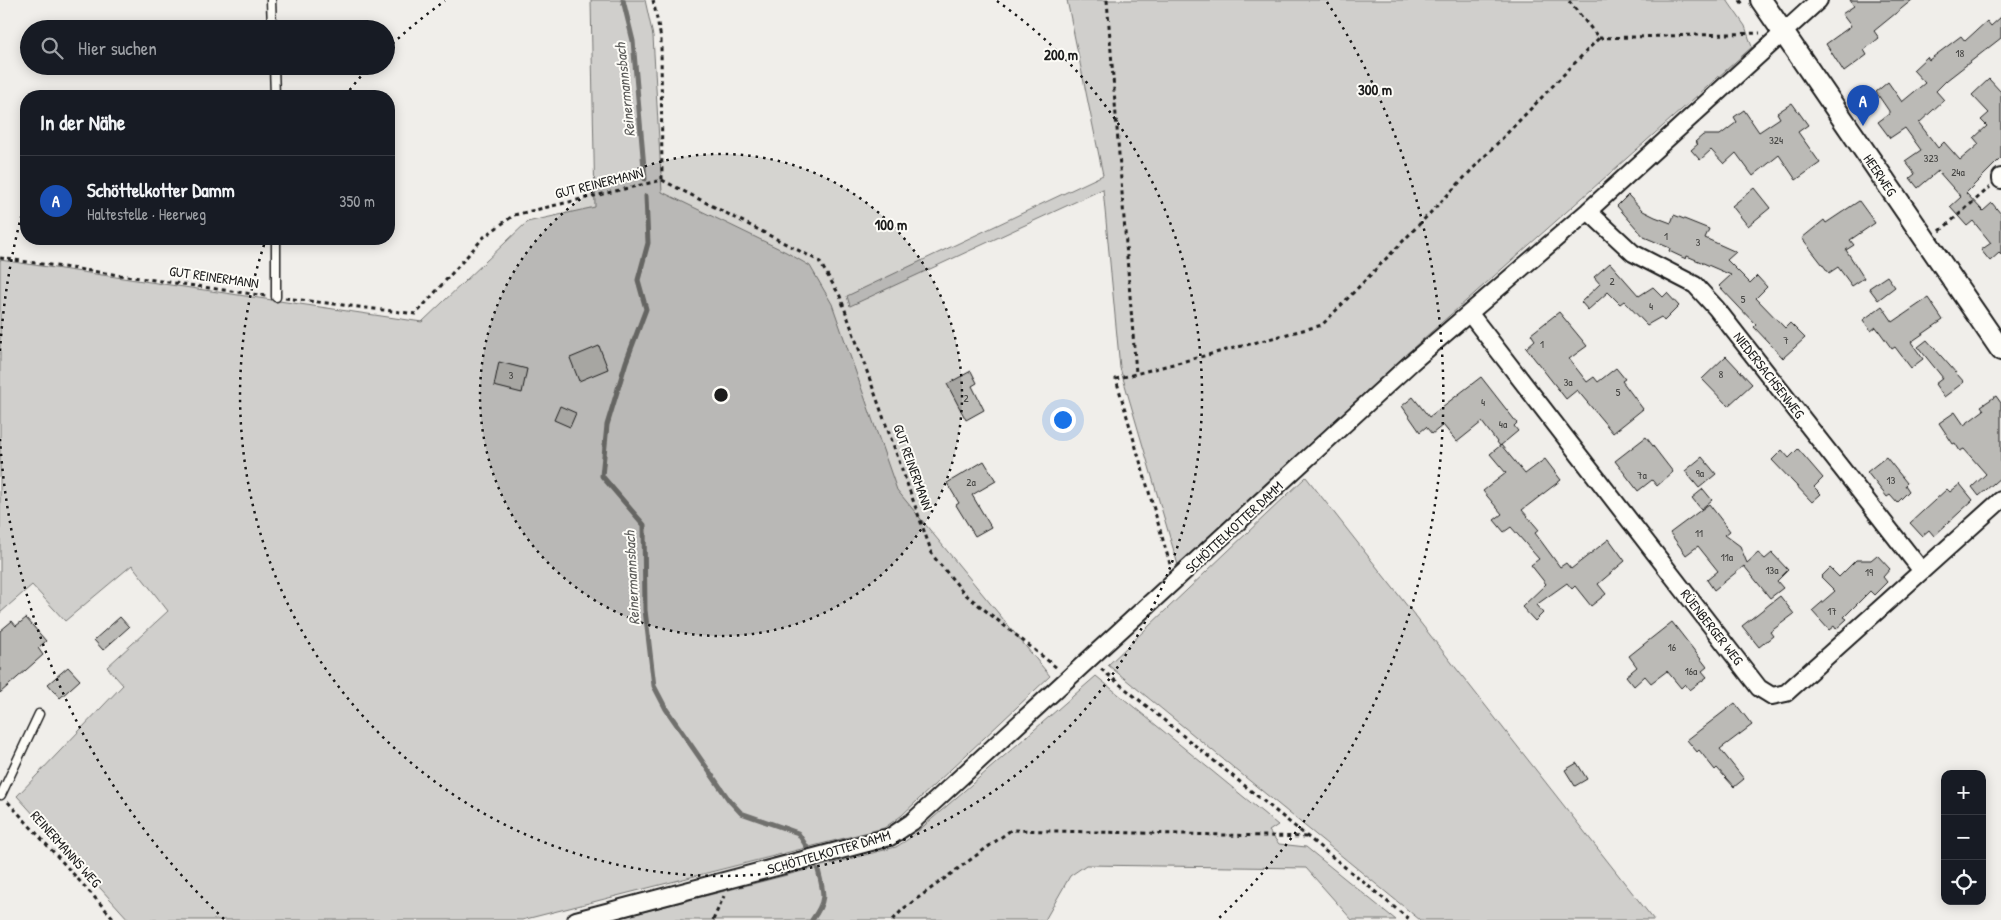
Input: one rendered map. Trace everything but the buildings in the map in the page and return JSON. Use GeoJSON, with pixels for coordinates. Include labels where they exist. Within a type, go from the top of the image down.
{"type":"FeatureCollection","features":[{"type":"Feature","properties":{"kind":"street","name":"HEERWEG"},"geometry":{"type":"LineString","coordinates":[[1760,0],[2001,350]]}},
{"type":"Feature","properties":{"kind":"street","name":"SCHÖTTELKOTTER DAMM"},"geometry":{"type":"LineString","coordinates":[[576,920],[890,837],[912,822],[1411,363],[1588,211],[1819,0]]}},
{"type":"Feature","properties":{"kind":"street","name":"NIEDERSACHSENWEG"},"geometry":{"type":"LineString","coordinates":[[1588,211],[1632,253],[1695,285],[1716,308],[1922,571]]}},
{"type":"Feature","properties":{"kind":"street","name":"RÜENBERGER WEG"},"geometry":{"type":"LineString","coordinates":[[1470,314],[1759,688],[1772,696],[1786,693],[2001,500]]}},
{"type":"Feature","properties":{"kind":"lane"},"geometry":{"type":"LineString","coordinates":[[271,0],[272,20]]}},
{"type":"Feature","properties":{"kind":"lane"},"geometry":{"type":"LineString","coordinates":[[274,75],[275,90]]}},
{"type":"Feature","properties":{"kind":"lane"},"geometry":{"type":"LineString","coordinates":[[276,245],[276,297]]}},
{"type":"Feature","properties":{"kind":"lane"},"geometry":{"type":"LineString","coordinates":[[1,795],[39,714]]}},
{"type":"Feature","properties":{"kind":"path"},"geometry":{"type":"LineString","coordinates":[[653,0],[661,38],[662,180]]}},
{"type":"Feature","properties":{"kind":"path"},"geometry":{"type":"LineString","coordinates":[[1107,0],[1136,373]]}},
{"type":"Feature","properties":{"kind":"path"},"geometry":{"type":"LineString","coordinates":[[1568,0],[1598,38]]}},
{"type":"Feature","properties":{"kind":"path"},"geometry":{"type":"LineString","coordinates":[[1175,582],[1116,379],[1322,325],[1598,38],[1783,32]]}},
{"type":"Feature","properties":{"kind":"path"},"geometry":{"type":"LineString","coordinates":[[1926,243],[2000,178]]}},
{"type":"Feature","properties":{"kind":"path","name":"GUT REINERMANN"},"geometry":{"type":"LineString","coordinates":[[0,258],[276,297],[416,314],[484,237],[514,215],[662,180],[819,261],[840,296],[933,556],[965,594],[1069,678]]}},
{"type":"Feature","properties":{"kind":"path"},"geometry":{"type":"LineString","coordinates":[[1089,660],[1410,920]]}},
{"type":"Feature","properties":{"kind":"path","name":"REINERMANNS WEG"},"geometry":{"type":"LineString","coordinates":[[1,795],[115,920]]}},
{"type":"Feature","properties":{"kind":"path"},"geometry":{"type":"LineString","coordinates":[[893,920],[904,909],[1011,830],[1309,837]]}},
{"type":"Feature","properties":{"kind":"path"},"geometry":{"type":"LineString","coordinates":[[713,920],[731,880]]}},
{"type":"Feature","properties":{"kind":"shaded area"},"geometry":{"type":"Polygon","coordinates":[[[591,0],[645,0],[653,36],[662,192],[786,252],[810,266],[832,304],[897,490],[1050,676],[901,816],[884,828],[522,920],[129,920],[17,796],[123,685],[107,667],[168,611],[132,565],[65,621],[32,585],[0,613],[0,260],[422,322],[527,222],[595,207],[591,0]]]}},
{"type":"Feature","properties":{"kind":"shaded area"},"geometry":{"type":"Polygon","coordinates":[[[1067,0],[1727,0],[1745,26],[1752,47],[1413,348],[1178,565],[1120,368],[1103,189],[850,306],[847,296],[1103,175],[1067,0]]]}},
{"type":"Feature","properties":{"kind":"shaded area"},"geometry":{"type":"Polygon","coordinates":[[[1306,477],[1654,920],[1420,920],[1108,665],[1306,477]]]}},
{"type":"Feature","properties":{"kind":"shaded area"},"geometry":{"type":"Polygon","coordinates":[[[1096,676],[1278,825],[1269,831],[1279,844],[1306,847],[1396,920],[1352,920],[1306,868],[1086,865],[1070,876],[1045,920],[612,920],[896,847],[910,838],[1096,676]]]}},
{"type":"Feature","properties":{"kind":"waterway","name":"Reinermannsbach"},"geometry":{"type":"LineString","coordinates":[[623,0],[633,41],[645,179]]}},
{"type":"Feature","properties":{"kind":"waterway","name":"Reinermannsbach"},"geometry":{"type":"LineString","coordinates":[[646,196],[648,243],[638,280],[646,309],[626,362],[607,425],[602,476],[644,525],[645,610],[654,686],[666,709],[729,800],[741,813],[798,833],[810,852]]}},
{"type":"Feature","properties":{"kind":"waterway","name":"Reinermannsbach"},"geometry":{"type":"LineString","coordinates":[[812,920],[820,907],[823,896],[818,870]]}},
{"type":"Feature","properties":{"kind":"place","name":"Schöttelkotter Damm"},"geometry":{"type":"Point","coordinates":[1863,126]}}]}
